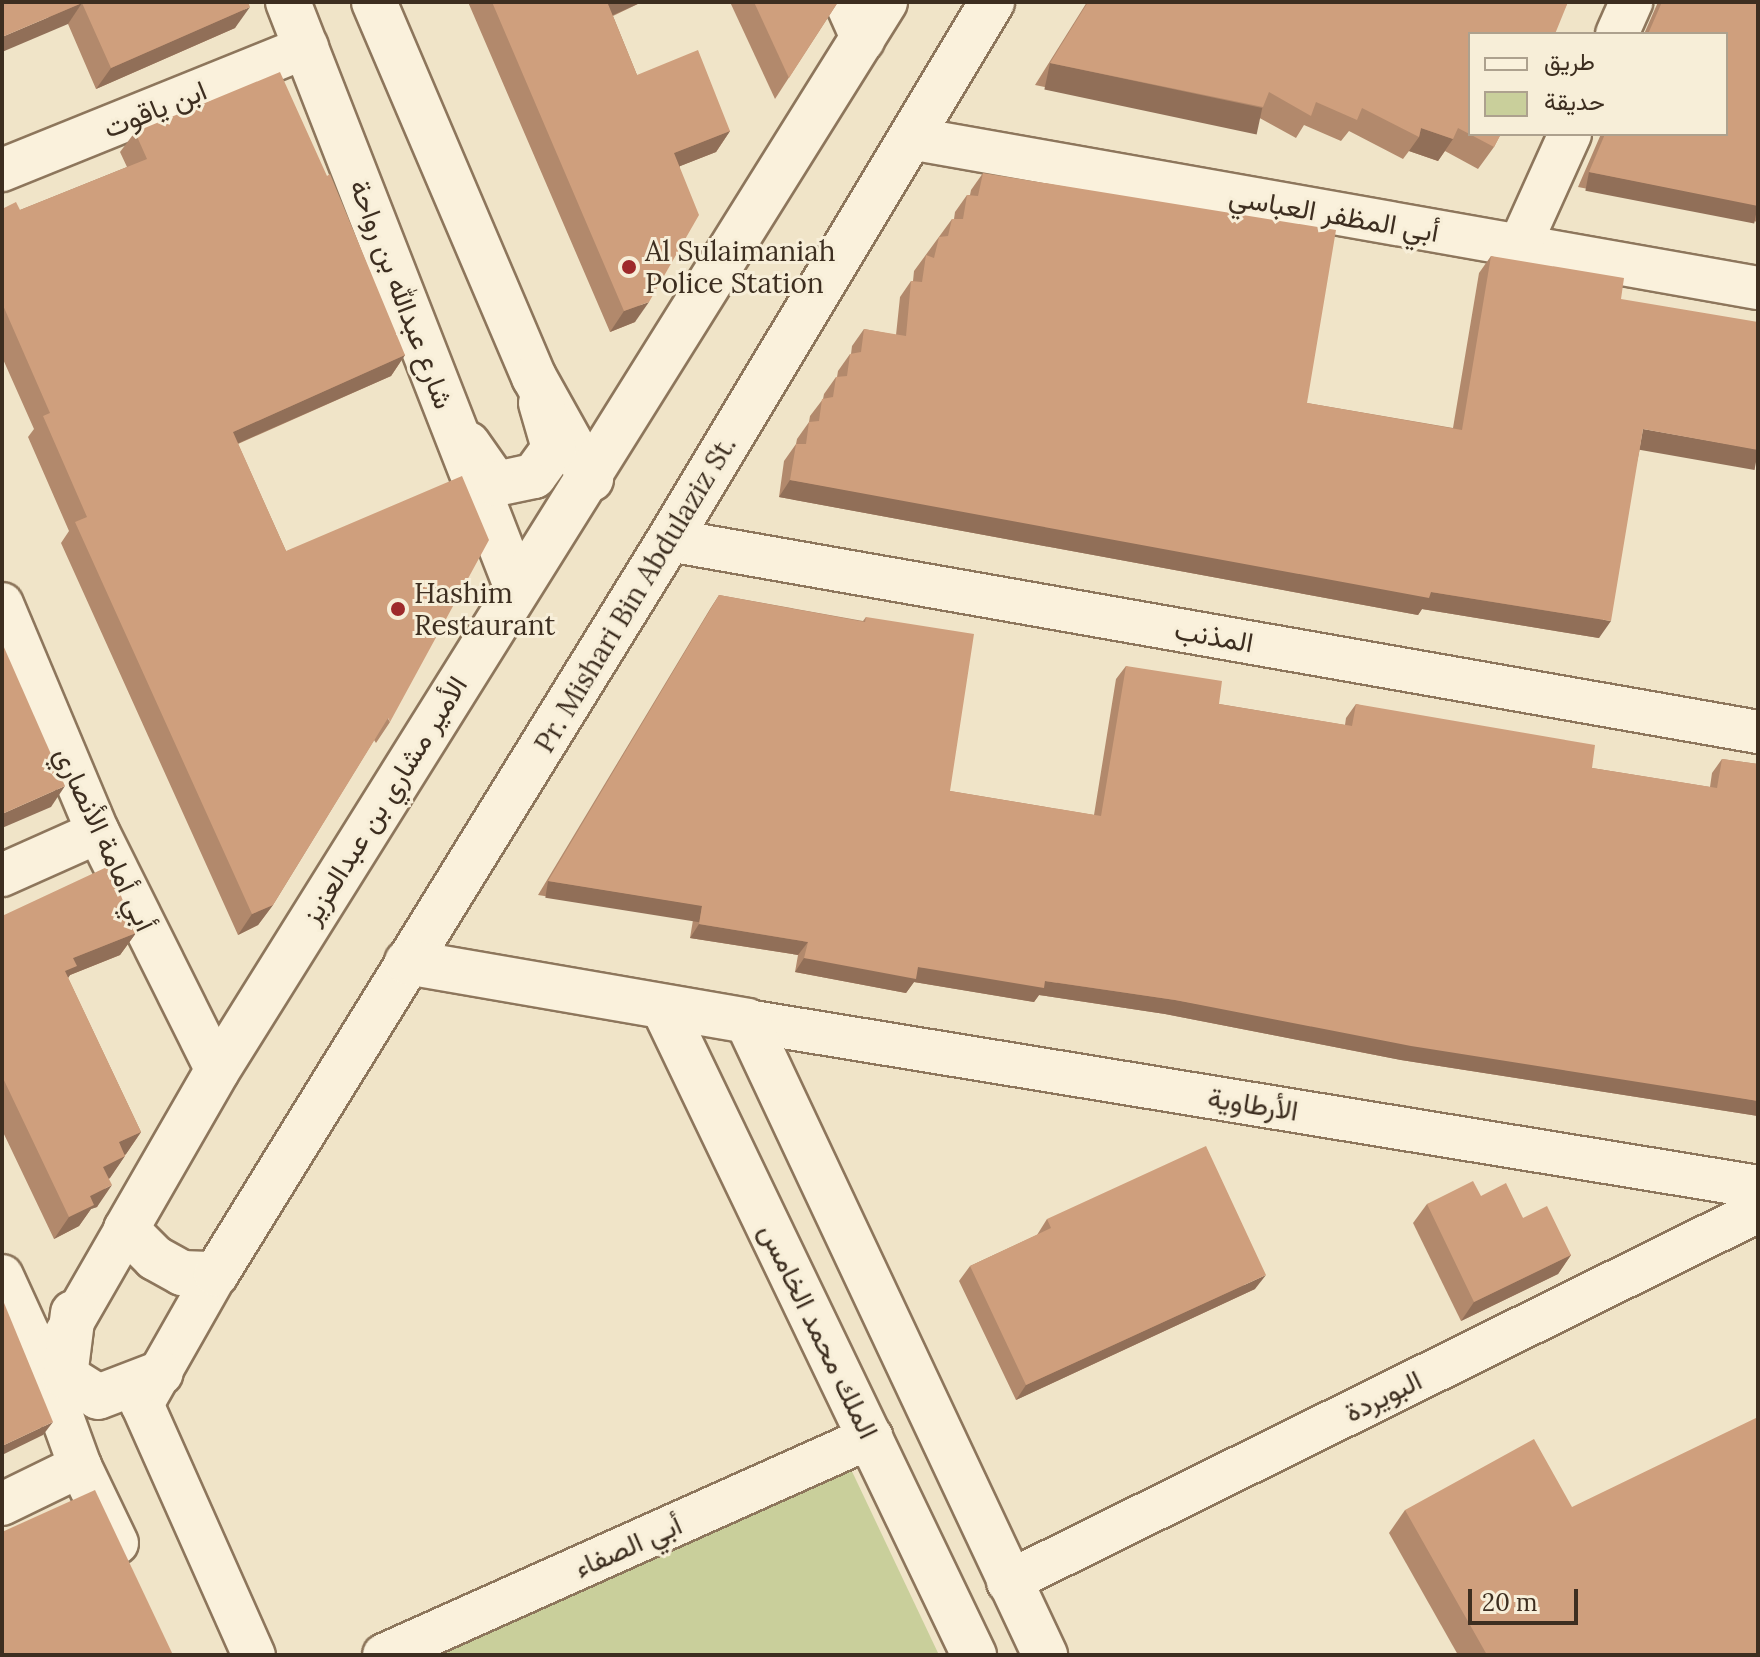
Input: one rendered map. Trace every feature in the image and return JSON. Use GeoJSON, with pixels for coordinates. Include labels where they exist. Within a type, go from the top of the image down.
{"type":"FeatureCollection","features":[{"type":"Feature","properties":{"kind":"street","name":"شارع عبدالله بن رواحة"},"geometry":{"type":"LineString","coordinates":[[288,2],[516,586]]}},
{"type":"Feature","properties":{"kind":"street"},"geometry":{"type":"LineString","coordinates":[[374,2],[534,377],[591,479]]}},
{"type":"Feature","properties":{"kind":"street","name":"الأمير مشاري بن عبدالعزيز"},"geometry":{"type":"LineString","coordinates":[[126,1229],[217,1071],[516,586],[591,479],[854,21],[885,2]]}},
{"type":"Feature","properties":{"kind":"street","name":"Pr. Mishari Bin Abdulaziz St."},"geometry":{"type":"LineString","coordinates":[[216,1274],[270,1181],[669,540],[992,2]]}},
{"type":"Feature","properties":{"kind":"street"},"geometry":{"type":"LineString","coordinates":[[1618,32],[1631,2]]}},
{"type":"Feature","properties":{"kind":"street","name":"ابن ياقوت"},"geometry":{"type":"LineString","coordinates":[[2,170],[307,47]]}},
{"type":"Feature","properties":{"kind":"street"},"geometry":{"type":"LineString","coordinates":[[1519,247],[1569,136]]}},
{"type":"Feature","properties":{"kind":"street","name":"أبي المظفر العباسي"},"geometry":{"type":"LineString","coordinates":[[910,138],[1758,288]]}},
{"type":"Feature","properties":{"kind":"street"},"geometry":{"type":"LineString","coordinates":[[452,423],[496,484],[534,476],[554,448],[534,377]]}},
{"type":"Feature","properties":{"kind":"street","name":"المذنب"},"geometry":{"type":"LineString","coordinates":[[669,540],[1758,732]]}},
{"type":"Feature","properties":{"kind":"street","name":"أبي أمامة الأنصاري"},"geometry":{"type":"LineString","coordinates":[[2,604],[98,832],[217,1071]]}},
{"type":"Feature","properties":{"kind":"street"},"geometry":{"type":"LineString","coordinates":[[2,875],[98,832]]}},
{"type":"Feature","properties":{"kind":"street"},"geometry":{"type":"LineString","coordinates":[[407,962],[747,1021],[1008,1582],[1045,1655]]}},
{"type":"Feature","properties":{"kind":"street","name":"الملك محمد الخامس"},"geometry":{"type":"LineString","coordinates":[[663,1007],[974,1655]]}},
{"type":"Feature","properties":{"kind":"street","name":"الأرطاوية"},"geometry":{"type":"LineString","coordinates":[[747,1021],[1758,1187]]}},
{"type":"Feature","properties":{"kind":"street","name":"البويردة"},"geometry":{"type":"LineString","coordinates":[[1008,1582],[1758,1211]]}},
{"type":"Feature","properties":{"kind":"street"},"geometry":{"type":"LineString","coordinates":[[45,1370],[73,1313],[126,1229],[155,1258],[182,1273],[216,1274],[142,1404],[254,1655]]}},
{"type":"Feature","properties":{"kind":"street"},"geometry":{"type":"LineString","coordinates":[[2,1276],[45,1370],[80,1466],[133,1574]]}},
{"type":"Feature","properties":{"kind":"street"},"geometry":{"type":"LineString","coordinates":[[73,1313],[65,1376],[98,1397],[161,1373]]}},
{"type":"Feature","properties":{"kind":"street","name":"أبي الصفاء"},"geometry":{"type":"LineString","coordinates":[[384,1655],[871,1437]]}},
{"type":"Feature","properties":{"kind":"street"},"geometry":{"type":"LineString","coordinates":[[2,1504],[80,1466]]}},
{"type":"Feature","properties":{"kind":"green space"},"geometry":{"type":"Polygon","coordinates":[[[848,1463],[939,1655],[439,1655],[848,1463]]]}},
{"type":"Feature","properties":{"kind":"building"},"geometry":{"type":"Polygon","coordinates":[[[2,2],[248,2],[250,7],[111,68],[82,3],[2,37],[2,2]]]}},
{"type":"Feature","properties":{"kind":"building"},"geometry":{"type":"Polygon","coordinates":[[[492,2],[612,2],[608,4],[637,75],[698,50],[730,131],[674,153],[699,215],[649,302],[624,311],[492,2]]]}},
{"type":"Feature","properties":{"kind":"building"},"geometry":{"type":"Polygon","coordinates":[[[754,2],[838,2],[789,78],[754,2]]]}},
{"type":"Feature","properties":{"kind":"building"},"geometry":{"type":"Polygon","coordinates":[[[1088,2],[1568,2],[1556,32],[1468,32],[1468,133],[1458,128],[1453,139],[1421,128],[1419,137],[1362,108],[1357,120],[1316,102],[1311,116],[1269,92],[1263,107],[1050,63],[1088,2]]]}},
{"type":"Feature","properties":{"kind":"building"},"geometry":{"type":"Polygon","coordinates":[[[1662,2],[1758,2],[1758,206],[1589,172],[1604,136],[1728,136],[1728,32],[1649,32],[1662,2]]]}},
{"type":"Feature","properties":{"kind":"building"},"geometry":{"type":"Polygon","coordinates":[[[280,72],[327,176],[330,174],[405,355],[233,432],[286,551],[462,476],[489,540],[390,722],[388,718],[273,905],[252,914],[75,522],[87,517],[43,416],[50,413],[2,303],[2,209],[16,202],[20,210],[147,159],[135,132],[280,72]]]}},
{"type":"Feature","properties":{"kind":"building"},"geometry":{"type":"Polygon","coordinates":[[[1473,136],[1500,136],[1494,147],[1473,136]]]}},
{"type":"Feature","properties":{"kind":"building"},"geometry":{"type":"Polygon","coordinates":[[[983,173],[1336,230],[1307,403],[1462,430],[1491,256],[1624,278],[1621,299],[1758,322],[1758,450],[1643,429],[1611,621],[1431,592],[1429,598],[790,480],[796,444],[806,444],[809,422],[819,421],[822,399],[833,397],[836,377],[847,376],[850,354],[861,352],[864,329],[906,336],[911,281],[922,282],[926,255],[934,258],[939,237],[948,236],[952,219],[963,219],[967,195],[978,196],[983,173]]]}},
{"type":"Feature","properties":{"kind":"building"},"geometry":{"type":"Polygon","coordinates":[[[719,595],[865,622],[866,617],[974,634],[950,791],[1101,816],[1126,666],[1222,681],[1219,704],[1352,726],[1356,704],[1595,745],[1592,768],[1717,788],[1722,759],[1758,764],[1758,1101],[1411,1046],[1175,1000],[1045,981],[1044,988],[918,967],[916,979],[804,958],[808,942],[699,924],[702,906],[548,881],[719,595]]]}},
{"type":"Feature","properties":{"kind":"building"},"geometry":{"type":"Polygon","coordinates":[[[2,645],[65,786],[2,814],[2,645]]]}},
{"type":"Feature","properties":{"kind":"building"},"geometry":{"type":"Polygon","coordinates":[[[109,866],[136,933],[73,958],[77,966],[65,971],[141,1132],[119,1142],[125,1156],[103,1167],[112,1185],[90,1196],[94,1205],[69,1217],[2,1076],[2,916],[109,866]]]}},
{"type":"Feature","properties":{"kind":"building"},"geometry":{"type":"Polygon","coordinates":[[[1206,1146],[1266,1275],[1026,1385],[970,1266],[1051,1228],[1047,1219],[1206,1146]]]}},
{"type":"Feature","properties":{"kind":"building"},"geometry":{"type":"Polygon","coordinates":[[[1473,1181],[1481,1196],[1506,1183],[1523,1218],[1547,1206],[1571,1255],[1474,1302],[1427,1204],[1473,1181]]]}},
{"type":"Feature","properties":{"kind":"building"},"geometry":{"type":"Polygon","coordinates":[[[2,1298],[53,1422],[2,1446],[2,1298]]]}},
{"type":"Feature","properties":{"kind":"building"},"geometry":{"type":"Polygon","coordinates":[[[1758,1417],[1758,1655],[1487,1655],[1405,1510],[1534,1439],[1572,1507],[1758,1417]]]}},
{"type":"Feature","properties":{"kind":"building"},"geometry":{"type":"Polygon","coordinates":[[[95,1490],[173,1655],[2,1655],[2,1532],[95,1490]]]}},
{"type":"Feature","properties":{"kind":"place","name":"Al Sulaimaniah Police Station"},"geometry":{"type":"Point","coordinates":[629,267]}},
{"type":"Feature","properties":{"kind":"place","name":"Hashim Restaurant"},"geometry":{"type":"Point","coordinates":[398,609]}}]}
